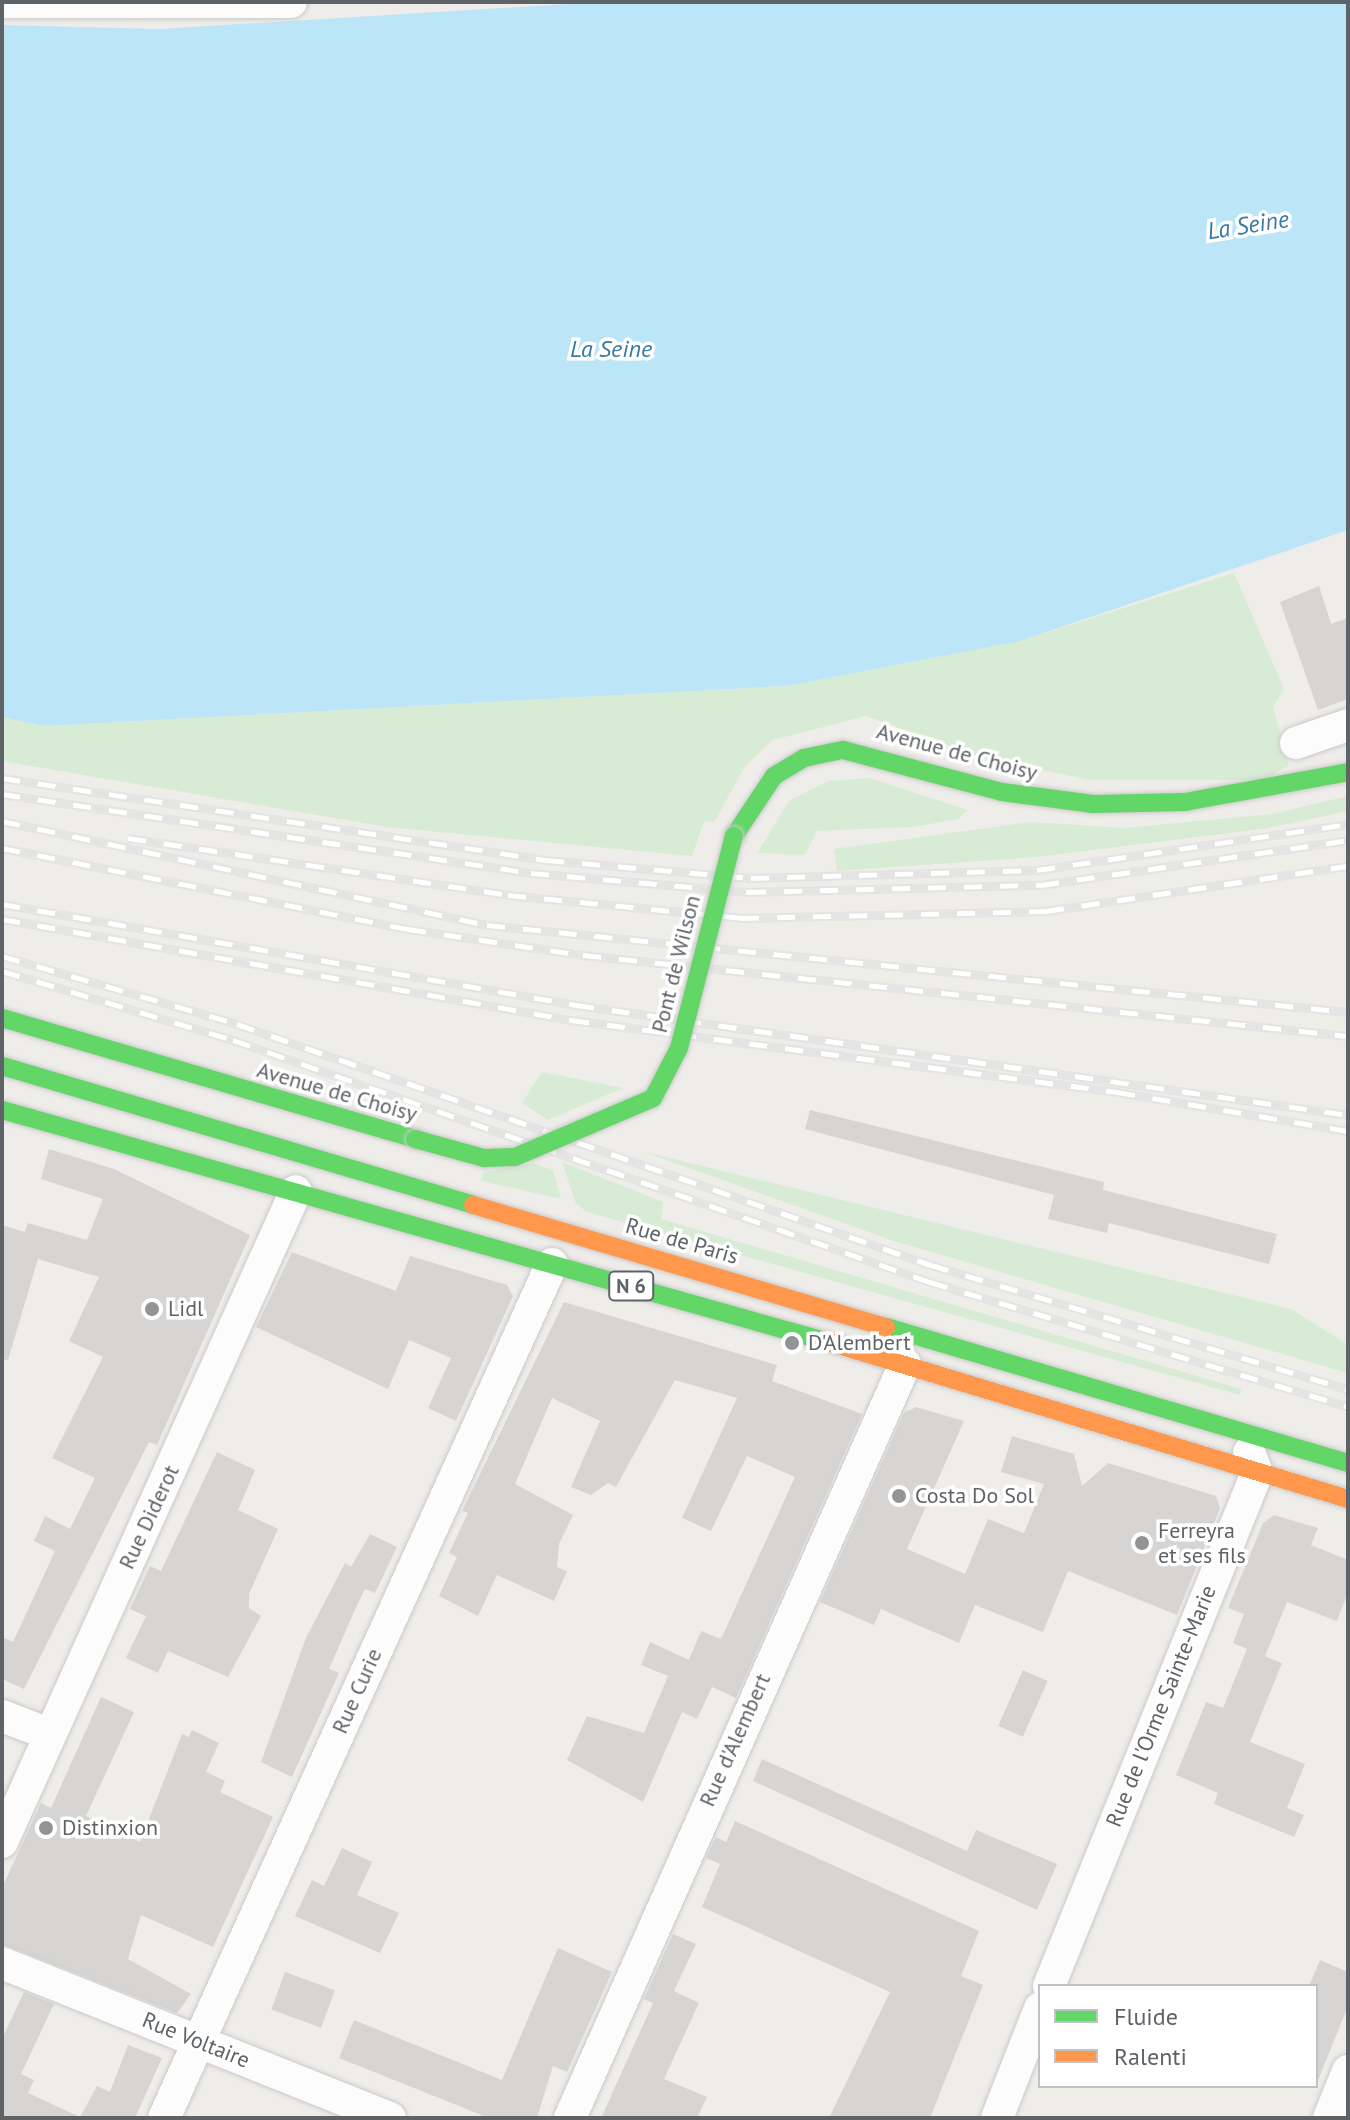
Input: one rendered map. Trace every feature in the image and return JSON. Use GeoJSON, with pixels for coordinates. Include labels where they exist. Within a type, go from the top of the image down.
{"type":"FeatureCollection","features":[{"type":"Feature","properties":{"kind":"main road","name":"Avenue de Choisy"},"geometry":{"type":"LineString","coordinates":[[734,836],[774,776],[804,758],[843,750],[1002,792],[1093,804],[1185,802],[1348,772]]}},
{"type":"Feature","properties":{"kind":"main road","name":"Pont de Wilson"},"geometry":{"type":"LineString","coordinates":[[653,1098],[679,1048],[734,836]]}},
{"type":"Feature","properties":{"kind":"main road","name":"Avenue de Choisy"},"geometry":{"type":"LineString","coordinates":[[2,1018],[484,1158],[515,1157],[653,1098]]}},
{"type":"Feature","properties":{"kind":"main road","name":"Rue de Paris"},"geometry":{"type":"LineString","coordinates":[[2,1066],[1240,1427],[1348,1463]]}},
{"type":"Feature","properties":{"kind":"main road","name":"N 6"},"geometry":{"type":"LineString","coordinates":[[2,1110],[905,1364],[1348,1499]]}},
{"type":"Feature","properties":{"kind":"main road","name":"N 6"},"geometry":{"type":"LineString","coordinates":[[1257,1473],[1325,1457]]}},
{"type":"Feature","properties":{"kind":"street"},"geometry":{"type":"LineString","coordinates":[[2,2],[291,2]]}},
{"type":"Feature","properties":{"kind":"street"},"geometry":{"type":"LineString","coordinates":[[1296,743],[1348,725]]}},
{"type":"Feature","properties":{"kind":"street","name":"Rue Diderot"},"geometry":{"type":"LineString","coordinates":[[2,1842],[296,1191]]}},
{"type":"Feature","properties":{"kind":"street","name":"Rue Curie"},"geometry":{"type":"LineString","coordinates":[[164,2118],[552,1264]]}},
{"type":"Feature","properties":{"kind":"street","name":"Rue d'Alembert"},"geometry":{"type":"LineString","coordinates":[[570,2118],[905,1364]]}},
{"type":"Feature","properties":{"kind":"street"},"geometry":{"type":"LineString","coordinates":[[1240,1427],[1257,1473]]}},
{"type":"Feature","properties":{"kind":"street","name":"Rue de l'Orme Sainte-Marie"},"geometry":{"type":"LineString","coordinates":[[1050,1984],[1257,1473]]}},
{"type":"Feature","properties":{"kind":"street"},"geometry":{"type":"LineString","coordinates":[[2,1716],[49,1734]]}},
{"type":"Feature","properties":{"kind":"street","name":"Rue Voltaire"},"geometry":{"type":"LineString","coordinates":[[2,1963],[390,2118]]}},
{"type":"Feature","properties":{"kind":"street"},"geometry":{"type":"LineString","coordinates":[[997,2118],[1038,2013]]}},
{"type":"Feature","properties":{"kind":"street"},"geometry":{"type":"LineString","coordinates":[[1329,2118],[1348,2071]]}},
{"type":"Feature","properties":{"kind":"green space"},"geometry":{"type":"Polygon","coordinates":[[[1234,573],[1284,689],[1273,707],[1289,765],[1263,780],[1091,780],[982,758],[866,716],[773,740],[746,765],[714,822],[704,821],[692,856],[387,827],[2,761],[2,717],[45,726],[787,686],[1020,641],[1234,573]]]}},
{"type":"Feature","properties":{"kind":"green space"},"geometry":{"type":"Polygon","coordinates":[[[869,778],[968,810],[958,819],[913,827],[817,831],[805,855],[757,853],[789,801],[828,781],[869,778]]]}},
{"type":"Feature","properties":{"kind":"green space"},"geometry":{"type":"Polygon","coordinates":[[[1348,796],[1348,811],[1269,828],[1038,857],[837,871],[834,849],[1031,822],[1125,828],[1272,814],[1348,796]]]}},
{"type":"Feature","properties":{"kind":"green space"},"geometry":{"type":"Polygon","coordinates":[[[542,1072],[623,1088],[548,1120],[522,1103],[542,1072]]]}},
{"type":"Feature","properties":{"kind":"green space"},"geometry":{"type":"Polygon","coordinates":[[[641,1151],[1291,1309],[1348,1345],[1348,1373],[897,1242],[641,1151]]]}},
{"type":"Feature","properties":{"kind":"green space"},"geometry":{"type":"Polygon","coordinates":[[[562,1162],[663,1202],[661,1219],[1241,1389],[1240,1395],[587,1212],[576,1204],[562,1162]]]}},
{"type":"Feature","properties":{"kind":"green space"},"geometry":{"type":"Polygon","coordinates":[[[533,1163],[553,1170],[561,1199],[481,1181],[484,1172],[533,1163]]]}},
{"type":"Feature","properties":{"kind":"water","name":"La Seine"},"geometry":{"type":"Polygon","coordinates":[[[600,2],[1348,2],[1348,530],[1020,641],[787,686],[45,726],[2,717],[2,25],[159,29],[600,2]]]}},
{"type":"Feature","properties":{"kind":"building"},"geometry":{"type":"Polygon","coordinates":[[[1319,586],[1331,624],[1348,618],[1348,699],[1318,710],[1280,602],[1319,586]]]}},
{"type":"Feature","properties":{"kind":"building"},"geometry":{"type":"Polygon","coordinates":[[[810,1110],[1104,1182],[1103,1190],[1277,1234],[1269,1264],[1109,1223],[1107,1233],[1048,1219],[1054,1195],[805,1129],[810,1110]]]}},
{"type":"Feature","properties":{"kind":"building"},"geometry":{"type":"Polygon","coordinates":[[[49,1149],[114,1169],[250,1235],[157,1445],[149,1442],[24,1689],[2,1679],[2,1637],[13,1642],[55,1551],[34,1541],[45,1516],[70,1529],[95,1478],[52,1458],[103,1357],[69,1341],[99,1277],[38,1259],[8,1360],[2,1359],[2,1225],[25,1232],[28,1223],[87,1240],[103,1199],[41,1179],[49,1149]]]}},
{"type":"Feature","properties":{"kind":"building"},"geometry":{"type":"Polygon","coordinates":[[[292,1252],[396,1291],[410,1256],[507,1285],[513,1296],[456,1421],[428,1408],[451,1358],[409,1340],[388,1389],[256,1327],[292,1252]]]}},
{"type":"Feature","properties":{"kind":"building"},"geometry":{"type":"Polygon","coordinates":[[[564,1302],[777,1365],[772,1381],[862,1414],[736,1698],[712,1687],[697,1719],[682,1712],[643,1802],[567,1760],[587,1716],[644,1733],[668,1676],[641,1665],[650,1642],[689,1660],[701,1631],[721,1639],[795,1477],[747,1456],[711,1531],[682,1518],[737,1398],[675,1380],[616,1487],[608,1483],[591,1495],[571,1487],[600,1421],[552,1398],[515,1484],[573,1515],[559,1544],[557,1567],[567,1571],[554,1601],[497,1575],[478,1616],[439,1596],[457,1557],[449,1553],[468,1513],[462,1511],[564,1302]]]}},
{"type":"Feature","properties":{"kind":"building"},"geometry":{"type":"Polygon","coordinates":[[[916,1407],[964,1421],[907,1549],[965,1574],[988,1519],[1024,1533],[1044,1484],[1001,1472],[1012,1436],[1074,1454],[1082,1486],[1108,1463],[1216,1496],[1220,1508],[1177,1615],[1068,1571],[1043,1632],[975,1605],[959,1643],[881,1609],[874,1625],[820,1602],[904,1413],[916,1407]]]}},
{"type":"Feature","properties":{"kind":"building"},"geometry":{"type":"Polygon","coordinates":[[[217,1452],[255,1470],[238,1510],[278,1529],[249,1594],[249,1608],[261,1616],[228,1677],[168,1651],[158,1673],[126,1658],[146,1616],[130,1609],[150,1566],[161,1571],[217,1452]]]}},
{"type":"Feature","properties":{"kind":"building"},"geometry":{"type":"Polygon","coordinates":[[[1274,1515],[1318,1528],[1311,1545],[1348,1560],[1348,1592],[1337,1621],[1287,1602],[1265,1656],[1250,1650],[1282,1663],[1250,1742],[1305,1764],[1287,1808],[1304,1815],[1294,1837],[1214,1804],[1218,1793],[1176,1775],[1206,1702],[1223,1708],[1247,1649],[1233,1643],[1244,1614],[1228,1608],[1263,1523],[1274,1515]]]}},
{"type":"Feature","properties":{"kind":"building"},"geometry":{"type":"Polygon","coordinates":[[[370,1534],[397,1547],[375,1593],[365,1589],[358,1603],[329,1669],[339,1673],[292,1777],[261,1762],[306,1638],[345,1563],[351,1567],[370,1534]]]}},
{"type":"Feature","properties":{"kind":"building"},"geometry":{"type":"Polygon","coordinates":[[[1023,1670],[1048,1681],[1023,1737],[998,1726],[1023,1670]]]}},
{"type":"Feature","properties":{"kind":"building"},"geometry":{"type":"Polygon","coordinates":[[[101,1697],[134,1712],[86,1816],[140,1842],[182,1734],[189,1737],[192,1730],[219,1743],[206,1772],[225,1781],[220,1792],[273,1817],[213,1947],[141,1915],[128,1959],[191,1994],[177,2013],[2,1944],[2,1888],[41,1803],[51,1808],[101,1697]]]}},
{"type":"Feature","properties":{"kind":"building"},"geometry":{"type":"Polygon","coordinates":[[[762,1759],[967,1851],[976,1830],[1057,1864],[1037,1910],[753,1781],[762,1759]]]}},
{"type":"Feature","properties":{"kind":"building"},"geometry":{"type":"Polygon","coordinates":[[[735,1821],[979,1931],[961,1976],[983,1985],[930,2118],[829,2118],[890,1992],[702,1907],[720,1864],[706,1858],[716,1837],[726,1842],[735,1821]]]}},
{"type":"Feature","properties":{"kind":"building"},"geometry":{"type":"Polygon","coordinates":[[[342,1848],[372,1862],[357,1895],[399,1913],[380,1953],[295,1916],[312,1880],[324,1886],[342,1848]]]}},
{"type":"Feature","properties":{"kind":"building"},"geometry":{"type":"Polygon","coordinates":[[[673,1934],[696,1944],[674,1991],[699,2003],[664,2079],[707,2097],[697,2118],[601,2118],[653,2003],[644,1999],[673,1934]]]}},
{"type":"Feature","properties":{"kind":"building"},"geometry":{"type":"Polygon","coordinates":[[[558,1948],[612,1972],[567,2072],[553,2066],[537,2118],[489,2118],[339,2058],[354,2020],[502,2080],[558,1948]]]}},
{"type":"Feature","properties":{"kind":"building"},"geometry":{"type":"Polygon","coordinates":[[[1320,1960],[1348,1972],[1348,2006],[1318,2081],[1318,1984],[1310,1984],[1320,1960]]]}},
{"type":"Feature","properties":{"kind":"building"},"geometry":{"type":"Polygon","coordinates":[[[285,1972],[335,1990],[321,2028],[271,2010],[285,1972]]]}},
{"type":"Feature","properties":{"kind":"building"},"geometry":{"type":"Polygon","coordinates":[[[24,1992],[54,2004],[21,2074],[34,2080],[28,2093],[80,2117],[97,2086],[110,2092],[128,2045],[162,2058],[135,2118],[2,2118],[2,2039],[24,1992]]]}},
{"type":"Feature","properties":{"kind":"railway"},"geometry":{"type":"LineString","coordinates":[[2,778],[546,860],[751,878],[1037,870],[1348,824]]}},
{"type":"Feature","properties":{"kind":"railway"},"geometry":{"type":"LineString","coordinates":[[2,794],[531,873],[748,892],[1041,885],[1348,840]]}},
{"type":"Feature","properties":{"kind":"railway"},"geometry":{"type":"LineString","coordinates":[[2,821],[487,925],[1348,1012]]}},
{"type":"Feature","properties":{"kind":"railway"},"geometry":{"type":"LineString","coordinates":[[128,838],[508,895],[741,918],[1046,911],[1348,866]]}},
{"type":"Feature","properties":{"kind":"railway"},"geometry":{"type":"LineString","coordinates":[[2,848],[408,929],[583,955],[1348,1036]]}},
{"type":"Feature","properties":{"kind":"railway"},"geometry":{"type":"LineString","coordinates":[[2,904],[576,1005],[1348,1115]]}},
{"type":"Feature","properties":{"kind":"railway"},"geometry":{"type":"LineString","coordinates":[[2,919],[571,1020],[1117,1092],[1348,1131]]}},
{"type":"Feature","properties":{"kind":"railway"},"geometry":{"type":"LineString","coordinates":[[2,956],[237,1024],[931,1265],[1348,1389]]}},
{"type":"Feature","properties":{"kind":"railway"},"geometry":{"type":"LineString","coordinates":[[2,971],[233,1040],[930,1282],[1348,1407]]}},
{"type":"Feature","properties":{"kind":"traffic: fast"},"geometry":{"type":"LineString","coordinates":[[734,836],[774,776],[804,758],[843,750],[1002,792],[1093,804],[1185,802],[1348,772]]}},
{"type":"Feature","properties":{"kind":"traffic: fast"},"geometry":{"type":"LineString","coordinates":[[415,1139],[484,1158],[515,1157],[653,1098],[679,1048],[734,836]]}},
{"type":"Feature","properties":{"kind":"traffic: fast"},"geometry":{"type":"LineString","coordinates":[[2,1018],[415,1139]]}},
{"type":"Feature","properties":{"kind":"traffic: fast"},"geometry":{"type":"LineString","coordinates":[[2,1066],[473,1205]]}},
{"type":"Feature","properties":{"kind":"traffic: fast"},"geometry":{"type":"LineString","coordinates":[[2,1110],[832,1343]]}},
{"type":"Feature","properties":{"kind":"traffic: fast"},"geometry":{"type":"LineString","coordinates":[[886,1327],[1348,1463]]}},
{"type":"Feature","properties":{"kind":"traffic: slow"},"geometry":{"type":"LineString","coordinates":[[473,1205],[886,1327]]}},
{"type":"Feature","properties":{"kind":"traffic: slow"},"geometry":{"type":"LineString","coordinates":[[832,1343],[1348,1499]]}},
{"type":"Feature","properties":{"kind":"place","name":"Lidl"},"geometry":{"type":"Point","coordinates":[152,1309]}},
{"type":"Feature","properties":{"kind":"place","name":"D'Alembert"},"geometry":{"type":"Point","coordinates":[792,1343]}},
{"type":"Feature","properties":{"kind":"place","name":"Costa Do Sol"},"geometry":{"type":"Point","coordinates":[899,1496]}},
{"type":"Feature","properties":{"kind":"place","name":"Ferreyra et ses fils"},"geometry":{"type":"Point","coordinates":[1142,1543]}},
{"type":"Feature","properties":{"kind":"place","name":"Distinxion"},"geometry":{"type":"Point","coordinates":[46,1828]}}]}
